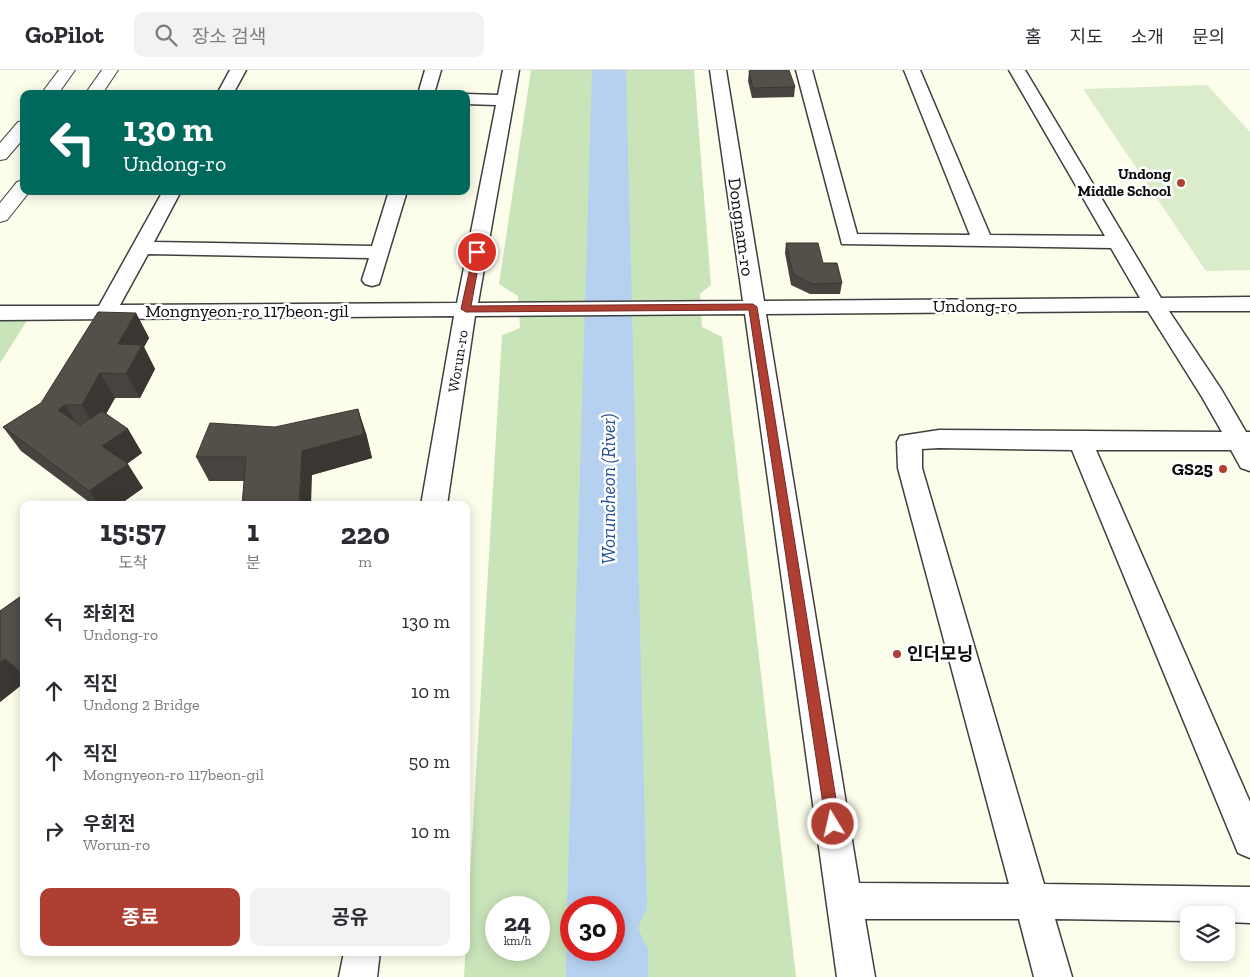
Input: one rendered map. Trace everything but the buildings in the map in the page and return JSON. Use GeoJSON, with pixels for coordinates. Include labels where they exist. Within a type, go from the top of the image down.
{"type":"FeatureCollection","features":[{"type":"Feature","properties":{"kind":"street"},"geometry":{"type":"LineString","coordinates":[[52,90],[68,70]]}},
{"type":"Feature","properties":{"kind":"street"},"geometry":{"type":"LineString","coordinates":[[96,90],[110,70]]}},
{"type":"Feature","properties":{"kind":"street"},"geometry":{"type":"LineString","coordinates":[[227,90],[238,70]]}},
{"type":"Feature","properties":{"kind":"street"},"geometry":{"type":"LineString","coordinates":[[427,90],[433,70]]}},
{"type":"Feature","properties":{"kind":"street","name":"Worun-ro"},"geometry":{"type":"LineString","coordinates":[[435,501],[466,309],[511,70]]}},
{"type":"Feature","properties":{"kind":"street","name":"Dongnam-ro"},"geometry":{"type":"LineString","coordinates":[[718,70],[856,977]]}},
{"type":"Feature","properties":{"kind":"street"},"geometry":{"type":"LineString","coordinates":[[804,70],[849,240],[1118,242]]}},
{"type":"Feature","properties":{"kind":"street"},"geometry":{"type":"LineString","coordinates":[[912,70],[982,240]]}},
{"type":"Feature","properties":{"kind":"street"},"geometry":{"type":"LineString","coordinates":[[1017,70],[1154,304],[1246,448]]}},
{"type":"Feature","properties":{"kind":"street"},"geometry":{"type":"LineString","coordinates":[[470,99],[505,100]]}},
{"type":"Feature","properties":{"kind":"street"},"geometry":{"type":"LineString","coordinates":[[0,155],[20,131]]}},
{"type":"Feature","properties":{"kind":"street"},"geometry":{"type":"LineString","coordinates":[[0,216],[20,191]]}},
{"type":"Feature","properties":{"kind":"street"},"geometry":{"type":"LineString","coordinates":[[106,312],[170,195]]}},
{"type":"Feature","properties":{"kind":"street"},"geometry":{"type":"LineString","coordinates":[[372,280],[397,195]]}},
{"type":"Feature","properties":{"kind":"street"},"geometry":{"type":"LineString","coordinates":[[142,248],[380,252]]}},
{"type":"Feature","properties":{"kind":"street","name":"Undong-ro"},"geometry":{"type":"LineString","coordinates":[[494,309],[1250,304]]}},
{"type":"Feature","properties":{"kind":"street","name":"Mongnyeon-ro 117beon-gil"},"geometry":{"type":"LineString","coordinates":[[0,313],[494,309]]}},
{"type":"Feature","properties":{"kind":"street"},"geometry":{"type":"LineString","coordinates":[[1053,977],[910,468],[909,442],[939,439],[1080,441],[1246,448]]}},
{"type":"Feature","properties":{"kind":"street"},"geometry":{"type":"LineString","coordinates":[[1080,441],[1250,841]]}},
{"type":"Feature","properties":{"kind":"street"},"geometry":{"type":"LineString","coordinates":[[845,901],[1250,905]]}},
{"type":"Feature","properties":{"kind":"street"},"geometry":{"type":"LineString","coordinates":[[358,977],[361,956]]}},
{"type":"Feature","properties":{"kind":"green space"},"geometry":{"type":"Polygon","coordinates":[[[531,70],[694,70],[711,285],[700,294],[702,327],[722,337],[796,977],[464,977],[465,956],[470,956],[470,876],[502,335],[520,328],[518,296],[499,284],[531,70]]]}},
{"type":"Feature","properties":{"kind":"green space","name":"Undong Middle School"},"geometry":{"type":"Polygon","coordinates":[[[1207,85],[1250,132],[1250,270],[1206,271],[1083,89],[1207,85]]]}},
{"type":"Feature","properties":{"kind":"green space"},"geometry":{"type":"Polygon","coordinates":[[[0,319],[28,319],[0,363],[0,319]]]}},
{"type":"Feature","properties":{"kind":"waterway","name":"Woruncheon (River)"},"geometry":{"type":"LineString","coordinates":[[607,896],[609,70]]}},
{"type":"Feature","properties":{"kind":"waterway","name":"Woruncheon (River)"},"geometry":{"type":"LineString","coordinates":[[607,961],[607,977]]}},
{"type":"Feature","properties":{"kind":"place","name":"Undong Middle School"},"geometry":{"type":"Point","coordinates":[1181,183]}},
{"type":"Feature","properties":{"kind":"place","name":"GS25"},"geometry":{"type":"Point","coordinates":[1223,469]}},
{"type":"Feature","properties":{"kind":"place","name":"인더모닝"},"geometry":{"type":"Point","coordinates":[897,654]}},
{"type":"Feature","properties":{"kind":"route"},"geometry":{"type":"LineString","coordinates":[[477,252],[466,309],[753,307],[833,824]]}}]}
